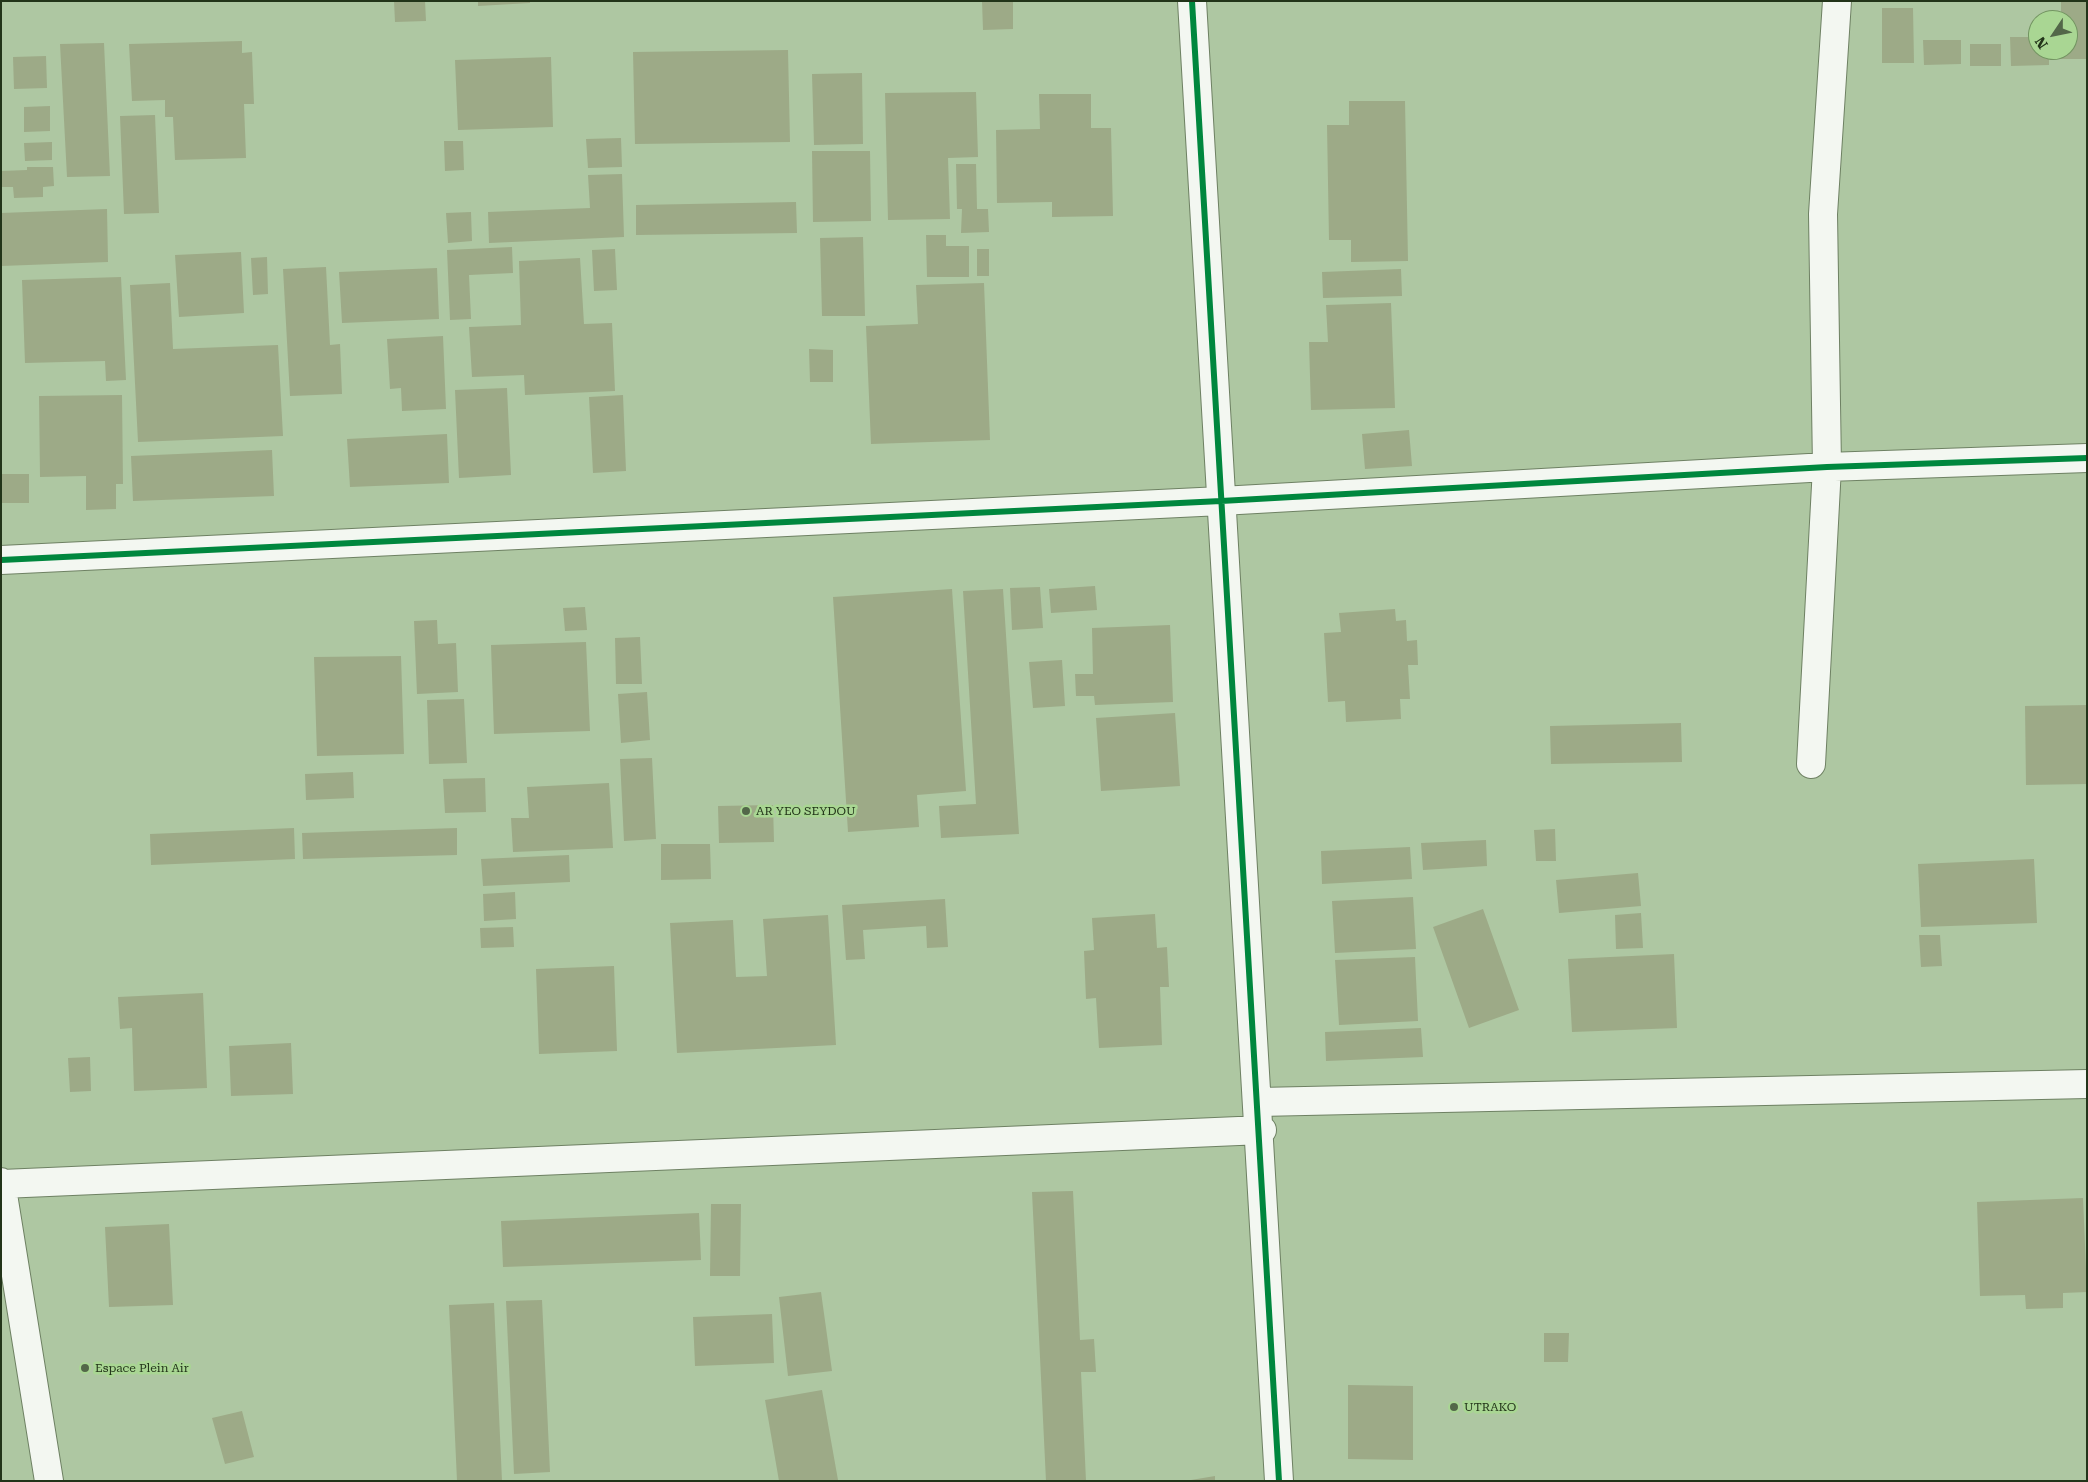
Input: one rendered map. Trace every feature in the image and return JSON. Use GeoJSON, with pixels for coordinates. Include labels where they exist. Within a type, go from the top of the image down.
{"type":"FeatureCollection","features":[{"type":"Feature","properties":{"kind":"street"},"geometry":{"type":"LineString","coordinates":[[1192,1],[1221,501],[1262,1130],[1279,1481]]}},
{"type":"Feature","properties":{"kind":"street"},"geometry":{"type":"LineString","coordinates":[[1811,764],[1827,467],[1823,214],[1837,1]]}},
{"type":"Feature","properties":{"kind":"street"},"geometry":{"type":"LineString","coordinates":[[1,560],[1221,501],[1827,467],[2087,458]]}},
{"type":"Feature","properties":{"kind":"street"},"geometry":{"type":"LineString","coordinates":[[1259,1102],[2087,1084]]}},
{"type":"Feature","properties":{"kind":"street"},"geometry":{"type":"LineString","coordinates":[[49,1481],[1,1183],[1262,1130]]}},
{"type":"Feature","properties":{"kind":"building"},"geometry":{"type":"Polygon","coordinates":[[[394,1],[425,1],[426,21],[395,22],[394,1]]]}},
{"type":"Feature","properties":{"kind":"building"},"geometry":{"type":"Polygon","coordinates":[[[478,1],[530,1],[530,3],[478,6],[478,1]]]}},
{"type":"Feature","properties":{"kind":"building"},"geometry":{"type":"Polygon","coordinates":[[[982,1],[1013,1],[1013,29],[983,30],[982,1]]]}},
{"type":"Feature","properties":{"kind":"building"},"geometry":{"type":"Polygon","coordinates":[[[2061,1],[2087,1],[2087,59],[2078,59],[2078,10],[2061,10],[2061,1]]]}},
{"type":"Feature","properties":{"kind":"building"},"geometry":{"type":"Polygon","coordinates":[[[1882,8],[1913,8],[1914,63],[1882,63],[1882,8]]]}},
{"type":"Feature","properties":{"kind":"building"},"geometry":{"type":"Polygon","coordinates":[[[2010,37],[2028,37],[2028,60],[2049,60],[2049,65],[2011,66],[2010,37]]]}},
{"type":"Feature","properties":{"kind":"building"},"geometry":{"type":"Polygon","coordinates":[[[1923,40],[1961,40],[1961,64],[1924,65],[1923,40]]]}},
{"type":"Feature","properties":{"kind":"building"},"geometry":{"type":"Polygon","coordinates":[[[242,41],[242,53],[252,52],[254,104],[244,104],[246,158],[175,160],[173,117],[165,117],[165,100],[132,101],[129,44],[242,41]]]}},
{"type":"Feature","properties":{"kind":"building"},"geometry":{"type":"Polygon","coordinates":[[[104,43],[110,176],[67,177],[60,44],[104,43]]]}},
{"type":"Feature","properties":{"kind":"building"},"geometry":{"type":"Polygon","coordinates":[[[1970,44],[2001,44],[2001,66],[1970,66],[1970,44]]]}},
{"type":"Feature","properties":{"kind":"building"},"geometry":{"type":"Polygon","coordinates":[[[788,50],[790,142],[635,144],[633,52],[788,50]]]}},
{"type":"Feature","properties":{"kind":"building"},"geometry":{"type":"Polygon","coordinates":[[[46,56],[47,88],[14,89],[13,57],[46,56]]]}},
{"type":"Feature","properties":{"kind":"building"},"geometry":{"type":"Polygon","coordinates":[[[551,57],[553,127],[458,130],[455,60],[551,57]]]}},
{"type":"Feature","properties":{"kind":"building"},"geometry":{"type":"Polygon","coordinates":[[[862,73],[863,144],[814,145],[812,74],[862,73]]]}},
{"type":"Feature","properties":{"kind":"building"},"geometry":{"type":"Polygon","coordinates":[[[976,92],[978,157],[948,158],[950,219],[888,220],[885,93],[976,92]]]}},
{"type":"Feature","properties":{"kind":"building"},"geometry":{"type":"Polygon","coordinates":[[[1039,94],[1091,94],[1091,128],[1111,128],[1113,216],[1052,217],[1052,202],[997,203],[996,130],[1040,129],[1039,94]]]}},
{"type":"Feature","properties":{"kind":"building"},"geometry":{"type":"Polygon","coordinates":[[[1349,101],[1405,101],[1408,261],[1351,262],[1351,240],[1329,240],[1327,125],[1349,125],[1349,101]]]}},
{"type":"Feature","properties":{"kind":"building"},"geometry":{"type":"Polygon","coordinates":[[[50,106],[50,131],[24,132],[24,107],[50,106]]]}},
{"type":"Feature","properties":{"kind":"building"},"geometry":{"type":"Polygon","coordinates":[[[155,115],[159,213],[124,214],[120,116],[155,115]]]}},
{"type":"Feature","properties":{"kind":"building"},"geometry":{"type":"Polygon","coordinates":[[[621,138],[622,167],[588,168],[586,139],[621,138]]]}},
{"type":"Feature","properties":{"kind":"building"},"geometry":{"type":"Polygon","coordinates":[[[444,141],[463,141],[464,170],[445,171],[444,141]]]}},
{"type":"Feature","properties":{"kind":"building"},"geometry":{"type":"Polygon","coordinates":[[[52,142],[52,160],[25,161],[24,143],[52,142]]]}},
{"type":"Feature","properties":{"kind":"building"},"geometry":{"type":"Polygon","coordinates":[[[812,151],[870,151],[871,221],[813,222],[812,151]]]}},
{"type":"Feature","properties":{"kind":"building"},"geometry":{"type":"Polygon","coordinates":[[[956,164],[976,164],[977,209],[988,209],[989,232],[961,233],[962,209],[957,209],[956,164]]]}},
{"type":"Feature","properties":{"kind":"building"},"geometry":{"type":"Polygon","coordinates":[[[27,167],[53,167],[54,186],[43,187],[43,197],[14,198],[13,187],[1,187],[1,171],[27,170],[27,167]]]}},
{"type":"Feature","properties":{"kind":"building"},"geometry":{"type":"Polygon","coordinates":[[[622,174],[624,237],[489,243],[488,212],[590,208],[588,175],[622,174]]]}},
{"type":"Feature","properties":{"kind":"building"},"geometry":{"type":"Polygon","coordinates":[[[796,202],[797,233],[636,235],[636,205],[796,202]]]}},
{"type":"Feature","properties":{"kind":"building"},"geometry":{"type":"Polygon","coordinates":[[[107,209],[108,262],[1,266],[1,213],[107,209]]]}},
{"type":"Feature","properties":{"kind":"building"},"geometry":{"type":"Polygon","coordinates":[[[471,212],[472,241],[448,243],[446,213],[471,212]]]}},
{"type":"Feature","properties":{"kind":"building"},"geometry":{"type":"Polygon","coordinates":[[[926,235],[946,235],[946,246],[969,246],[969,277],[927,277],[926,235]]]}},
{"type":"Feature","properties":{"kind":"building"},"geometry":{"type":"Polygon","coordinates":[[[863,237],[865,316],[822,316],[820,238],[863,237]]]}},
{"type":"Feature","properties":{"kind":"building"},"geometry":{"type":"Polygon","coordinates":[[[512,247],[513,273],[469,275],[471,319],[450,320],[447,250],[512,247]]]}},
{"type":"Feature","properties":{"kind":"building"},"geometry":{"type":"Polygon","coordinates":[[[615,249],[617,290],[594,291],[592,250],[615,249]]]}},
{"type":"Feature","properties":{"kind":"building"},"geometry":{"type":"Polygon","coordinates":[[[977,249],[989,249],[989,276],[977,276],[977,249]]]}},
{"type":"Feature","properties":{"kind":"building"},"geometry":{"type":"Polygon","coordinates":[[[241,252],[244,313],[179,317],[175,255],[241,252]]]}},
{"type":"Feature","properties":{"kind":"building"},"geometry":{"type":"Polygon","coordinates":[[[267,257],[268,294],[253,295],[251,258],[267,257]]]}},
{"type":"Feature","properties":{"kind":"building"},"geometry":{"type":"Polygon","coordinates":[[[580,258],[584,324],[612,323],[615,391],[525,395],[524,375],[472,377],[469,327],[521,325],[519,261],[580,258]]]}},
{"type":"Feature","properties":{"kind":"building"},"geometry":{"type":"Polygon","coordinates":[[[326,267],[330,345],[340,344],[342,394],[290,396],[283,269],[326,267]]]}},
{"type":"Feature","properties":{"kind":"building"},"geometry":{"type":"Polygon","coordinates":[[[437,268],[439,319],[342,323],[339,272],[437,268]]]}},
{"type":"Feature","properties":{"kind":"building"},"geometry":{"type":"Polygon","coordinates":[[[1401,269],[1402,296],[1323,298],[1322,272],[1401,269]]]}},
{"type":"Feature","properties":{"kind":"building"},"geometry":{"type":"Polygon","coordinates":[[[121,277],[126,380],[106,381],[105,361],[25,363],[22,280],[121,277]]]}},
{"type":"Feature","properties":{"kind":"building"},"geometry":{"type":"Polygon","coordinates":[[[170,283],[173,349],[278,345],[283,436],[138,442],[130,285],[170,283]]]}},
{"type":"Feature","properties":{"kind":"building"},"geometry":{"type":"Polygon","coordinates":[[[984,283],[990,440],[871,444],[866,326],[918,324],[916,285],[984,283]]]}},
{"type":"Feature","properties":{"kind":"building"},"geometry":{"type":"Polygon","coordinates":[[[1391,303],[1395,408],[1311,410],[1309,342],[1328,342],[1326,305],[1391,303]]]}},
{"type":"Feature","properties":{"kind":"building"},"geometry":{"type":"Polygon","coordinates":[[[443,336],[446,409],[402,411],[401,388],[390,389],[387,339],[443,336]]]}},
{"type":"Feature","properties":{"kind":"building"},"geometry":{"type":"Polygon","coordinates":[[[809,349],[833,350],[833,382],[810,382],[809,349]]]}},
{"type":"Feature","properties":{"kind":"building"},"geometry":{"type":"Polygon","coordinates":[[[507,388],[511,475],[459,478],[455,390],[507,388]]]}},
{"type":"Feature","properties":{"kind":"building"},"geometry":{"type":"Polygon","coordinates":[[[122,395],[123,484],[116,484],[116,509],[86,510],[86,476],[40,477],[39,396],[122,395]]]}},
{"type":"Feature","properties":{"kind":"building"},"geometry":{"type":"Polygon","coordinates":[[[623,395],[626,471],[593,473],[589,397],[623,395]]]}},
{"type":"Feature","properties":{"kind":"building"},"geometry":{"type":"Polygon","coordinates":[[[1409,430],[1412,466],[1365,469],[1362,434],[1409,430]]]}},
{"type":"Feature","properties":{"kind":"building"},"geometry":{"type":"Polygon","coordinates":[[[447,434],[449,483],[350,487],[347,439],[447,434]]]}},
{"type":"Feature","properties":{"kind":"building"},"geometry":{"type":"Polygon","coordinates":[[[272,450],[274,496],[133,501],[131,456],[272,450]]]}},
{"type":"Feature","properties":{"kind":"building"},"geometry":{"type":"Polygon","coordinates":[[[1,474],[29,474],[29,503],[1,503],[1,474]]]}},
{"type":"Feature","properties":{"kind":"building"},"geometry":{"type":"Polygon","coordinates":[[[1095,586],[1097,610],[1051,613],[1049,589],[1095,586]]]}},
{"type":"Feature","properties":{"kind":"building"},"geometry":{"type":"Polygon","coordinates":[[[1040,587],[1043,628],[1012,630],[1010,588],[1040,587]]]}},
{"type":"Feature","properties":{"kind":"building"},"geometry":{"type":"Polygon","coordinates":[[[952,589],[966,791],[917,795],[919,827],[848,832],[833,597],[952,589]]]}},
{"type":"Feature","properties":{"kind":"building"},"geometry":{"type":"Polygon","coordinates":[[[1003,589],[1019,834],[941,838],[939,806],[976,804],[963,591],[1003,589]]]}},
{"type":"Feature","properties":{"kind":"building"},"geometry":{"type":"Polygon","coordinates":[[[585,607],[587,630],[565,631],[563,608],[585,607]]]}},
{"type":"Feature","properties":{"kind":"building"},"geometry":{"type":"Polygon","coordinates":[[[1395,609],[1396,621],[1406,620],[1407,641],[1417,640],[1418,665],[1408,665],[1410,699],[1400,699],[1401,719],[1346,722],[1345,701],[1328,702],[1324,633],[1341,632],[1339,613],[1395,609]]]}},
{"type":"Feature","properties":{"kind":"building"},"geometry":{"type":"Polygon","coordinates":[[[437,620],[438,644],[456,643],[458,692],[417,694],[414,621],[437,620]]]}},
{"type":"Feature","properties":{"kind":"building"},"geometry":{"type":"Polygon","coordinates":[[[1170,625],[1173,702],[1095,705],[1094,696],[1076,696],[1075,674],[1093,674],[1092,628],[1170,625]]]}},
{"type":"Feature","properties":{"kind":"building"},"geometry":{"type":"Polygon","coordinates":[[[640,637],[642,684],[616,684],[615,638],[640,637]]]}},
{"type":"Feature","properties":{"kind":"building"},"geometry":{"type":"Polygon","coordinates":[[[586,642],[590,731],[494,734],[491,645],[586,642]]]}},
{"type":"Feature","properties":{"kind":"building"},"geometry":{"type":"Polygon","coordinates":[[[401,656],[404,754],[317,756],[314,657],[401,656]]]}},
{"type":"Feature","properties":{"kind":"building"},"geometry":{"type":"Polygon","coordinates":[[[1062,660],[1065,706],[1033,708],[1029,662],[1062,660]]]}},
{"type":"Feature","properties":{"kind":"building"},"geometry":{"type":"Polygon","coordinates":[[[647,692],[650,740],[621,743],[618,694],[647,692]]]}},
{"type":"Feature","properties":{"kind":"building"},"geometry":{"type":"Polygon","coordinates":[[[464,699],[467,763],[429,764],[427,700],[464,699]]]}},
{"type":"Feature","properties":{"kind":"building"},"geometry":{"type":"Polygon","coordinates":[[[2087,705],[2087,784],[2026,785],[2025,706],[2087,705]]]}},
{"type":"Feature","properties":{"kind":"building"},"geometry":{"type":"Polygon","coordinates":[[[1175,713],[1180,786],[1101,791],[1096,718],[1175,713]]]}},
{"type":"Feature","properties":{"kind":"building"},"geometry":{"type":"Polygon","coordinates":[[[1681,723],[1682,762],[1551,764],[1550,726],[1681,723]]]}},
{"type":"Feature","properties":{"kind":"building"},"geometry":{"type":"Polygon","coordinates":[[[652,758],[656,839],[624,841],[620,759],[652,758]]]}},
{"type":"Feature","properties":{"kind":"building"},"geometry":{"type":"Polygon","coordinates":[[[353,772],[354,798],[306,800],[305,774],[353,772]]]}},
{"type":"Feature","properties":{"kind":"building"},"geometry":{"type":"Polygon","coordinates":[[[485,778],[486,812],[445,813],[443,779],[485,778]]]}},
{"type":"Feature","properties":{"kind":"building"},"geometry":{"type":"Polygon","coordinates":[[[609,783],[613,848],[513,852],[511,818],[529,818],[527,787],[609,783]]]}},
{"type":"Feature","properties":{"kind":"building"},"geometry":{"type":"Polygon","coordinates":[[[773,805],[774,842],[719,843],[718,806],[773,805]]]}},
{"type":"Feature","properties":{"kind":"building"},"geometry":{"type":"Polygon","coordinates":[[[294,828],[295,859],[151,865],[150,834],[294,828]]]}},
{"type":"Feature","properties":{"kind":"building"},"geometry":{"type":"Polygon","coordinates":[[[457,828],[457,855],[303,859],[302,833],[457,828]]]}},
{"type":"Feature","properties":{"kind":"building"},"geometry":{"type":"Polygon","coordinates":[[[1555,829],[1556,861],[1536,861],[1534,830],[1555,829]]]}},
{"type":"Feature","properties":{"kind":"building"},"geometry":{"type":"Polygon","coordinates":[[[1486,840],[1487,866],[1423,870],[1421,843],[1486,840]]]}},
{"type":"Feature","properties":{"kind":"building"},"geometry":{"type":"Polygon","coordinates":[[[661,844],[710,844],[711,879],[661,880],[661,844]]]}},
{"type":"Feature","properties":{"kind":"building"},"geometry":{"type":"Polygon","coordinates":[[[1410,847],[1412,879],[1322,884],[1321,851],[1410,847]]]}},
{"type":"Feature","properties":{"kind":"building"},"geometry":{"type":"Polygon","coordinates":[[[569,855],[570,882],[483,886],[481,859],[569,855]]]}},
{"type":"Feature","properties":{"kind":"building"},"geometry":{"type":"Polygon","coordinates":[[[2034,859],[2037,923],[1921,927],[1918,864],[2034,859]]]}},
{"type":"Feature","properties":{"kind":"building"},"geometry":{"type":"Polygon","coordinates":[[[1638,873],[1641,906],[1559,913],[1556,880],[1638,873]]]}},
{"type":"Feature","properties":{"kind":"building"},"geometry":{"type":"Polygon","coordinates":[[[515,892],[516,919],[484,921],[483,894],[515,892]]]}},
{"type":"Feature","properties":{"kind":"building"},"geometry":{"type":"Polygon","coordinates":[[[1413,897],[1416,949],[1335,953],[1332,901],[1413,897]]]}},
{"type":"Feature","properties":{"kind":"building"},"geometry":{"type":"Polygon","coordinates":[[[945,899],[948,947],[927,948],[926,926],[863,930],[865,959],[846,960],[842,905],[945,899]]]}},
{"type":"Feature","properties":{"kind":"building"},"geometry":{"type":"Polygon","coordinates":[[[1483,909],[1519,1010],[1469,1028],[1433,927],[1483,909]]]}},
{"type":"Feature","properties":{"kind":"building"},"geometry":{"type":"Polygon","coordinates":[[[1641,913],[1643,948],[1616,949],[1615,915],[1641,913]]]}},
{"type":"Feature","properties":{"kind":"building"},"geometry":{"type":"Polygon","coordinates":[[[1155,914],[1157,948],[1167,947],[1169,987],[1160,987],[1162,1045],[1099,1048],[1096,998],[1086,999],[1084,951],[1094,950],[1092,918],[1155,914]]]}},
{"type":"Feature","properties":{"kind":"building"},"geometry":{"type":"Polygon","coordinates":[[[828,915],[836,1045],[677,1053],[670,923],[733,920],[736,977],[767,976],[763,919],[828,915]]]}},
{"type":"Feature","properties":{"kind":"building"},"geometry":{"type":"Polygon","coordinates":[[[513,927],[514,947],[481,948],[480,928],[513,927]]]}},
{"type":"Feature","properties":{"kind":"building"},"geometry":{"type":"Polygon","coordinates":[[[1919,935],[1940,935],[1942,966],[1921,967],[1919,935]]]}},
{"type":"Feature","properties":{"kind":"building"},"geometry":{"type":"Polygon","coordinates":[[[1674,954],[1677,1028],[1572,1032],[1568,959],[1674,954]]]}},
{"type":"Feature","properties":{"kind":"building"},"geometry":{"type":"Polygon","coordinates":[[[1415,957],[1418,1021],[1339,1025],[1335,960],[1415,957]]]}},
{"type":"Feature","properties":{"kind":"building"},"geometry":{"type":"Polygon","coordinates":[[[614,966],[617,1051],[539,1054],[536,969],[614,966]]]}},
{"type":"Feature","properties":{"kind":"building"},"geometry":{"type":"Polygon","coordinates":[[[203,993],[207,1088],[134,1091],[132,1028],[120,1029],[118,997],[203,993]]]}},
{"type":"Feature","properties":{"kind":"building"},"geometry":{"type":"Polygon","coordinates":[[[1421,1028],[1423,1057],[1326,1061],[1325,1032],[1421,1028]]]}},
{"type":"Feature","properties":{"kind":"building"},"geometry":{"type":"Polygon","coordinates":[[[291,1043],[293,1094],[231,1096],[229,1046],[291,1043]]]}},
{"type":"Feature","properties":{"kind":"building"},"geometry":{"type":"Polygon","coordinates":[[[90,1057],[91,1091],[70,1092],[68,1058],[90,1057]]]}},
{"type":"Feature","properties":{"kind":"building"},"geometry":{"type":"Polygon","coordinates":[[[1073,1191],[1080,1340],[1094,1339],[1096,1372],[1081,1372],[1086,1481],[1046,1481],[1032,1192],[1073,1191]]]}},
{"type":"Feature","properties":{"kind":"building"},"geometry":{"type":"Polygon","coordinates":[[[2083,1198],[2087,1292],[2063,1293],[2063,1308],[2026,1309],[2025,1295],[1980,1296],[1977,1202],[2083,1198]]]}},
{"type":"Feature","properties":{"kind":"building"},"geometry":{"type":"Polygon","coordinates":[[[711,1204],[741,1204],[740,1276],[710,1276],[711,1204]]]}},
{"type":"Feature","properties":{"kind":"building"},"geometry":{"type":"Polygon","coordinates":[[[699,1213],[701,1260],[503,1267],[501,1221],[699,1213]]]}},
{"type":"Feature","properties":{"kind":"building"},"geometry":{"type":"Polygon","coordinates":[[[169,1224],[173,1305],[109,1307],[105,1227],[169,1224]]]}},
{"type":"Feature","properties":{"kind":"building"},"geometry":{"type":"Polygon","coordinates":[[[821,1292],[832,1371],[788,1376],[779,1297],[821,1292]]]}},
{"type":"Feature","properties":{"kind":"building"},"geometry":{"type":"Polygon","coordinates":[[[542,1300],[550,1472],[514,1474],[506,1301],[542,1300]]]}},
{"type":"Feature","properties":{"kind":"building"},"geometry":{"type":"Polygon","coordinates":[[[494,1303],[502,1481],[457,1481],[449,1305],[494,1303]]]}},
{"type":"Feature","properties":{"kind":"building"},"geometry":{"type":"Polygon","coordinates":[[[772,1314],[774,1363],[695,1366],[693,1317],[772,1314]]]}},
{"type":"Feature","properties":{"kind":"building"},"geometry":{"type":"Polygon","coordinates":[[[1544,1333],[1569,1333],[1568,1362],[1544,1362],[1544,1333]]]}},
{"type":"Feature","properties":{"kind":"building"},"geometry":{"type":"Polygon","coordinates":[[[1348,1385],[1413,1386],[1413,1460],[1348,1459],[1348,1385]]]}},
{"type":"Feature","properties":{"kind":"building"},"geometry":{"type":"Polygon","coordinates":[[[822,1390],[838,1480],[779,1481],[765,1400],[822,1390]]]}},
{"type":"Feature","properties":{"kind":"building"},"geometry":{"type":"Polygon","coordinates":[[[242,1411],[254,1457],[225,1464],[212,1418],[242,1411]]]}},
{"type":"Feature","properties":{"kind":"building"},"geometry":{"type":"Polygon","coordinates":[[[1215,1476],[1215,1481],[1191,1481],[1191,1480],[1215,1476]]]}},
{"type":"Feature","properties":{"kind":"cycle path"},"geometry":{"type":"LineString","coordinates":[[1192,1],[1248,926],[1279,1481]]}},
{"type":"Feature","properties":{"kind":"cycle path"},"geometry":{"type":"LineString","coordinates":[[1,560],[1221,501],[1827,467],[2087,458]]}},
{"type":"Feature","properties":{"kind":"place","name":"AR YEO SEYDOU"},"geometry":{"type":"Point","coordinates":[746,811]}},
{"type":"Feature","properties":{"kind":"place","name":"Espace Plein Air"},"geometry":{"type":"Point","coordinates":[85,1368]}},
{"type":"Feature","properties":{"kind":"place","name":"UTRAKO"},"geometry":{"type":"Point","coordinates":[1454,1407]}}]}
